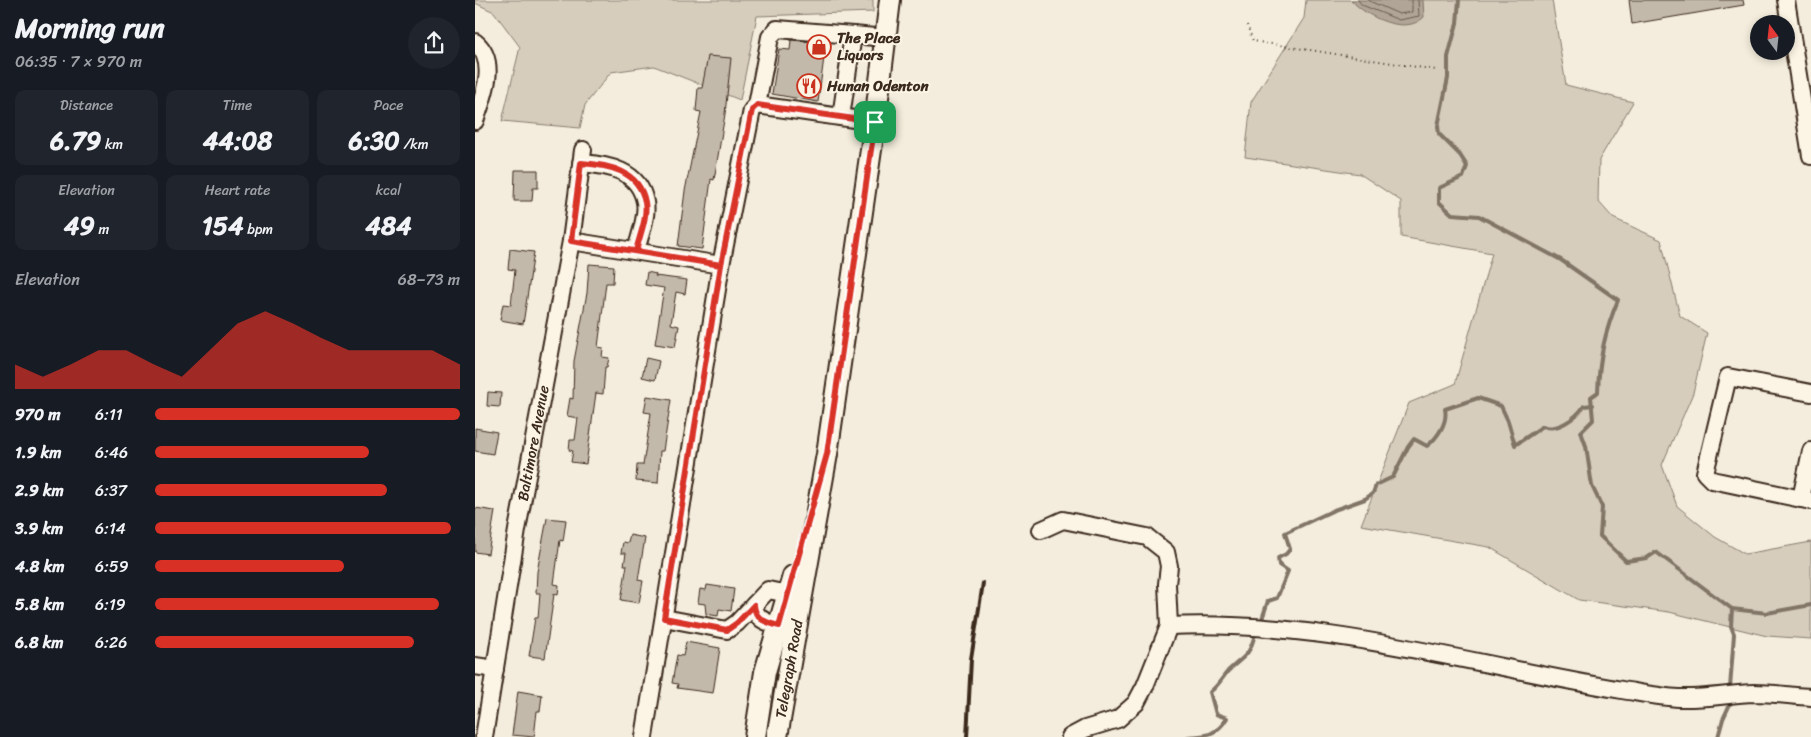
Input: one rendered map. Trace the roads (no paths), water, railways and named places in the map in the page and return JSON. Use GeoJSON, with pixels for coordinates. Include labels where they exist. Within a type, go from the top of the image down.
{"type":"FeatureCollection","features":[{"type":"Feature","properties":{"kind":"main road","name":"Telegraph Road"},"geometry":{"type":"LineString","coordinates":[[777,737],[827,454],[875,122],[890,0]]}},
{"type":"Feature","properties":{"kind":"main road","name":"Telegraph Road"},"geometry":{"type":"LineString","coordinates":[[755,737],[765,672],[827,454]]}},
{"type":"Feature","properties":{"kind":"street"},"geometry":{"type":"LineString","coordinates":[[1786,0],[1811,156]]}},
{"type":"Feature","properties":{"kind":"street"},"geometry":{"type":"LineString","coordinates":[[644,737],[721,265],[770,36],[777,29],[885,38]]}},
{"type":"Feature","properties":{"kind":"street"},"geometry":{"type":"LineString","coordinates":[[841,117],[853,35]]}},
{"type":"Feature","properties":{"kind":"street"},"geometry":{"type":"LineString","coordinates":[[475,42],[481,47],[488,67],[487,86],[475,121]]}},
{"type":"Feature","properties":{"kind":"street"},"geometry":{"type":"LineString","coordinates":[[754,107],[875,122]]}},
{"type":"Feature","properties":{"kind":"street","name":"Baltimore Avenue"},"geometry":{"type":"LineString","coordinates":[[485,737],[517,530],[571,241],[582,156],[618,169],[633,179],[640,191],[645,202],[645,212],[636,251]]}},
{"type":"Feature","properties":{"kind":"street"},"geometry":{"type":"LineString","coordinates":[[571,241],[721,265]]}},
{"type":"Feature","properties":{"kind":"street"},"geometry":{"type":"LineString","coordinates":[[1811,393],[1728,377],[1705,474],[1712,480],[1806,500],[1811,451]]}},
{"type":"Feature","properties":{"kind":"street"},"geometry":{"type":"LineString","coordinates":[[1041,530],[1063,520],[1147,537],[1166,552],[1169,566],[1169,626],[1145,686],[1136,703],[1117,719],[1085,729],[1070,737]]}},
{"type":"Feature","properties":{"kind":"street"},"geometry":{"type":"LineString","coordinates":[[664,618],[727,630],[737,623],[768,590],[787,594]]}},
{"type":"Feature","properties":{"kind":"street"},"geometry":{"type":"LineString","coordinates":[[754,605],[757,615],[763,620],[779,626]]}},
{"type":"Feature","properties":{"kind":"street"},"geometry":{"type":"LineString","coordinates":[[1169,626],[1205,624],[1287,628],[1429,651],[1621,690],[1678,698],[1717,698],[1755,693],[1811,697]]}},
{"type":"Feature","properties":{"kind":"street"},"geometry":{"type":"LineString","coordinates":[[475,666],[495,669]]}},
{"type":"Feature","properties":{"kind":"water"},"geometry":{"type":"Polygon","coordinates":[[[1351,0],[1423,0],[1424,17],[1407,25],[1386,22],[1366,12],[1351,0]]]}},
{"type":"Feature","properties":{"kind":"waterway"},"geometry":{"type":"LineString","coordinates":[[1459,0],[1457,23],[1448,57],[1448,78],[1438,126],[1439,134],[1460,155],[1467,166],[1463,177],[1439,188],[1439,202],[1452,214],[1479,216],[1561,260],[1618,300],[1603,345],[1598,392],[1591,397],[1593,420],[1581,432],[1586,446],[1592,486],[1602,507],[1600,536],[1626,561],[1647,558],[1656,552],[1732,609],[1767,613],[1811,605]]}},
{"type":"Feature","properties":{"kind":"waterway"},"geometry":{"type":"LineString","coordinates":[[1262,619],[1268,601],[1277,598],[1288,571],[1279,565],[1278,558],[1286,554],[1290,549],[1285,533],[1334,510],[1365,499],[1373,493],[1376,485],[1393,477],[1414,439],[1427,446],[1434,439],[1441,430],[1445,420],[1445,409],[1478,398],[1501,406],[1508,421],[1515,445],[1543,426],[1554,427],[1566,423],[1584,406],[1593,405]]}},
{"type":"Feature","properties":{"kind":"waterway"},"geometry":{"type":"LineString","coordinates":[[1730,688],[1734,634],[1731,626],[1732,609]]}},
{"type":"Feature","properties":{"kind":"waterway"},"geometry":{"type":"LineString","coordinates":[[1188,737],[1211,734],[1227,718],[1216,714],[1210,692],[1248,652],[1255,634]]}},
{"type":"Feature","properties":{"kind":"waterway"},"geometry":{"type":"LineString","coordinates":[[1718,737],[1723,719],[1731,702]]}},
{"type":"Feature","properties":{"kind":"railway"},"geometry":{"type":"LineString","coordinates":[[967,737],[971,659],[983,583]]}},
{"type":"Feature","properties":{"kind":"place","name":"The Place Liquors"},"geometry":{"type":"Point","coordinates":[819,47]}},
{"type":"Feature","properties":{"kind":"place","name":"Hunan Odenton"},"geometry":{"type":"Point","coordinates":[809,86]}}]}
